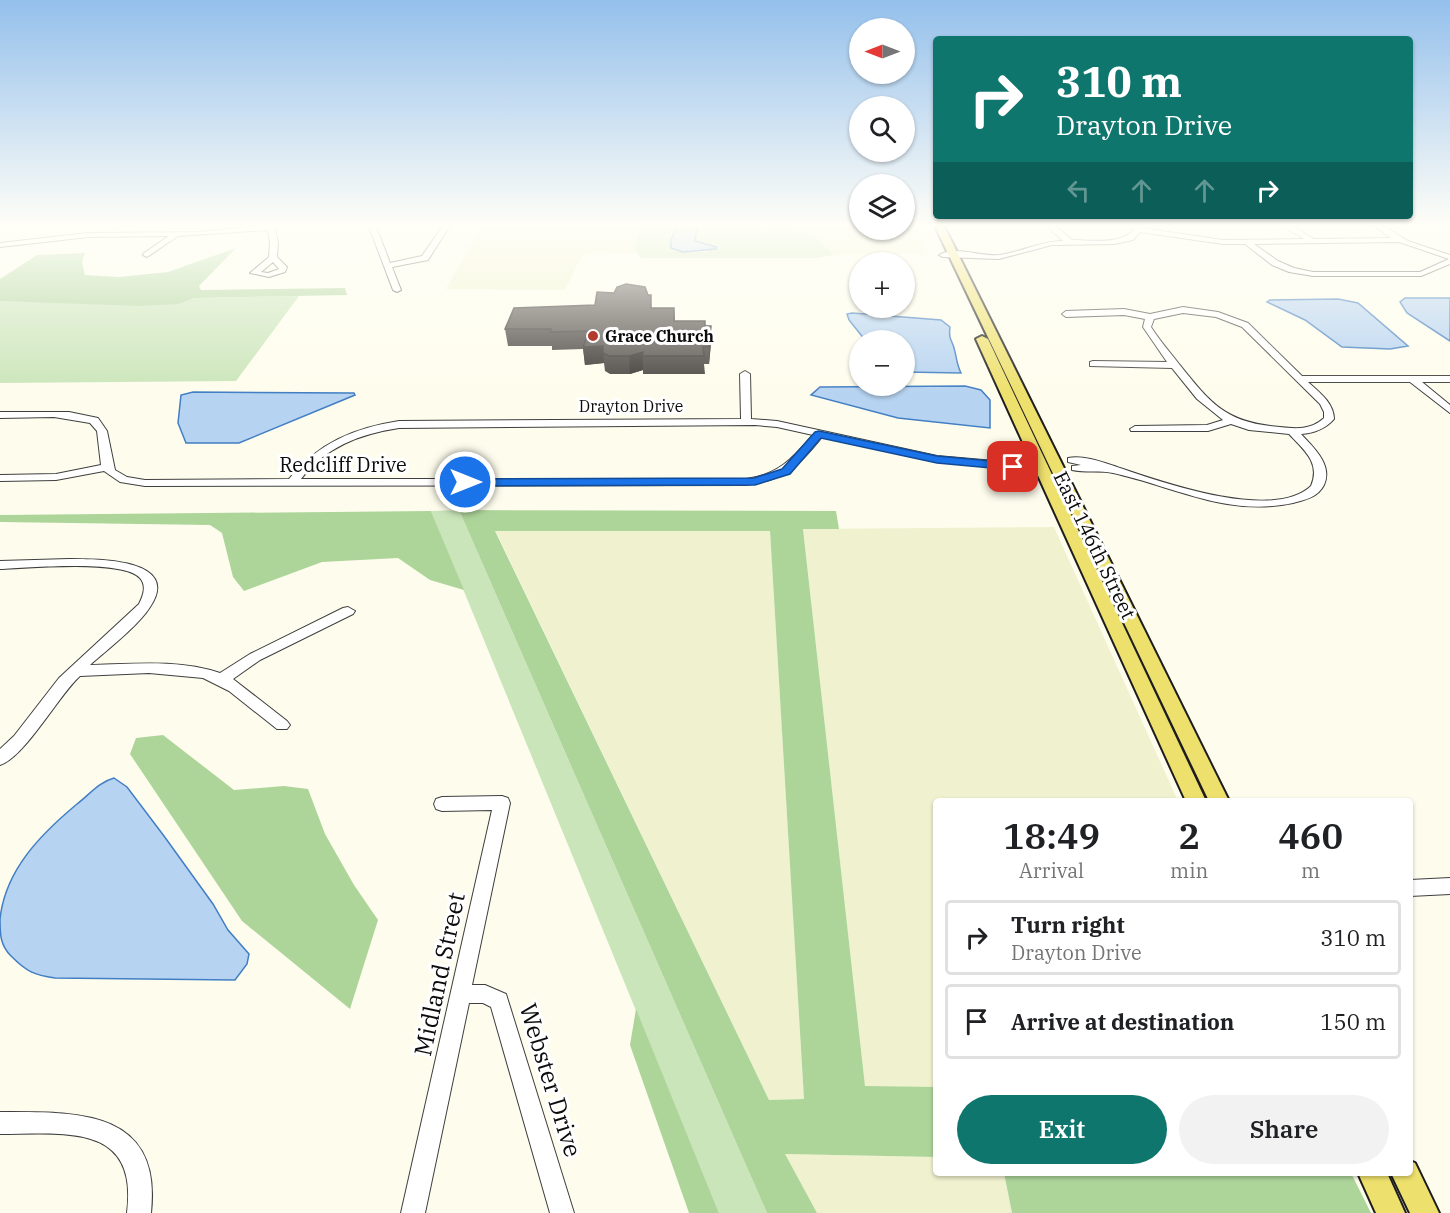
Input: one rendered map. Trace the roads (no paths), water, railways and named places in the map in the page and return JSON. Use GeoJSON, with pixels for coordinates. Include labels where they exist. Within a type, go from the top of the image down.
{"type":"FeatureCollection","features":[{"type":"Feature","properties":{"kind":"main road","name":"East 146th Street"},"geometry":{"type":"LineString","coordinates":[[962,281],[1195,798]]}},
{"type":"Feature","properties":{"kind":"main road","name":"East 146th Street"},"geometry":{"type":"LineString","coordinates":[[964,281],[1219,798]]}},
{"type":"Feature","properties":{"kind":"main road"},"geometry":{"type":"LineString","coordinates":[[1373,1176],[1391,1213]]}},
{"type":"Feature","properties":{"kind":"main road"},"geometry":{"type":"LineString","coordinates":[[1406,1176],[1425,1213]]}},
{"type":"Feature","properties":{"kind":"street"},"geometry":{"type":"LineString","coordinates":[[393,281],[397,290]]}},
{"type":"Feature","properties":{"kind":"street"},"geometry":{"type":"LineString","coordinates":[[1066,314],[1124,312],[1150,316],[1183,310],[1218,315],[1245,325],[1324,403],[1330,416],[1318,428],[1293,432],[1260,429],[1231,421],[1203,402],[1146,327],[1150,316]]}},
{"type":"Feature","properties":{"kind":"street"},"geometry":{"type":"LineString","coordinates":[[1093,364],[1175,365]]}},
{"type":"Feature","properties":{"kind":"street"},"geometry":{"type":"LineString","coordinates":[[745,375],[746,422]]}},
{"type":"Feature","properties":{"kind":"street"},"geometry":{"type":"LineString","coordinates":[[1299,379],[1450,379]]}},
{"type":"Feature","properties":{"kind":"street"},"geometry":{"type":"LineString","coordinates":[[1412,379],[1450,410]]}},
{"type":"Feature","properties":{"kind":"street"},"geometry":{"type":"LineString","coordinates":[[0,415],[70,415],[93,420],[100,426],[107,467],[57,477],[0,478]]}},
{"type":"Feature","properties":{"kind":"street"},"geometry":{"type":"LineString","coordinates":[[1135,429],[1208,428],[1231,421]]}},
{"type":"Feature","properties":{"kind":"street","name":"Drayton Drive"},"geometry":{"type":"LineString","coordinates":[[293,483],[309,460],[327,447],[359,433],[392,425],[417,423],[746,422],[777,424],[937,459],[997,466],[1027,464]]}},
{"type":"Feature","properties":{"kind":"street"},"geometry":{"type":"LineString","coordinates":[[1074,464],[1111,469],[1198,495],[1236,503],[1288,501],[1308,495],[1317,488],[1321,476],[1318,459],[1293,432]]}},
{"type":"Feature","properties":{"kind":"street","name":"Redcliff Drive"},"geometry":{"type":"LineString","coordinates":[[107,467],[117,478],[136,483],[755,481],[786,472],[819,434]]}},
{"type":"Feature","properties":{"kind":"street"},"geometry":{"type":"LineString","coordinates":[[0,565],[90,564],[126,567],[142,574],[152,588],[151,597],[144,607],[64,682],[20,740],[0,759]]}},
{"type":"Feature","properties":{"kind":"street"},"geometry":{"type":"LineString","coordinates":[[222,679],[255,657],[348,611]]}},
{"type":"Feature","properties":{"kind":"street"},"geometry":{"type":"LineString","coordinates":[[75,671],[196,671],[222,679],[282,725]]}},
{"type":"Feature","properties":{"kind":"street","name":"Midland Street"},"geometry":{"type":"LineString","coordinates":[[412,1213],[502,803],[442,804]]}},
{"type":"Feature","properties":{"kind":"street"},"geometry":{"type":"LineString","coordinates":[[1413,888],[1450,886]]}},
{"type":"Feature","properties":{"kind":"street","name":"Webster Drive"},"geometry":{"type":"LineString","coordinates":[[461,994],[485,994],[499,1000],[562,1213]]}},
{"type":"Feature","properties":{"kind":"street"},"geometry":{"type":"LineString","coordinates":[[0,1123],[84,1125],[114,1134],[131,1154],[141,1185],[139,1213]]}},
{"type":"Feature","properties":{"kind":"water"},"geometry":{"type":"Polygon","coordinates":[[[1405,298],[1450,298],[1450,341],[1407,313],[1400,302],[1405,298]]]}},
{"type":"Feature","properties":{"kind":"water"},"geometry":{"type":"Polygon","coordinates":[[[1338,299],[1358,303],[1408,346],[1390,349],[1342,347],[1305,320],[1267,302],[1270,300],[1338,299]]]}},
{"type":"Feature","properties":{"kind":"water"},"geometry":{"type":"Polygon","coordinates":[[[847,314],[849,314],[849,318],[941,320],[950,327],[950,338],[961,373],[915,372],[915,330],[857,330],[849,320],[847,314]]]}},
{"type":"Feature","properties":{"kind":"water"},"geometry":{"type":"Polygon","coordinates":[[[915,386],[965,386],[981,390],[990,400],[990,428],[898,418],[811,395],[820,387],[849,387],[849,396],[915,396],[915,386]]]}},
{"type":"Feature","properties":{"kind":"water"},"geometry":{"type":"Polygon","coordinates":[[[193,392],[354,393],[355,395],[239,443],[186,443],[178,423],[181,395],[193,392]]]}},
{"type":"Feature","properties":{"kind":"water"},"geometry":{"type":"Polygon","coordinates":[[[114,778],[127,787],[213,904],[228,930],[249,954],[247,964],[235,980],[55,978],[36,974],[26,969],[5,948],[0,919],[3,901],[17,869],[50,828],[94,789],[114,778]]]}},
{"type":"Feature","properties":{"kind":"place","name":"Grace Church"},"geometry":{"type":"Point","coordinates":[593,336]}}]}
